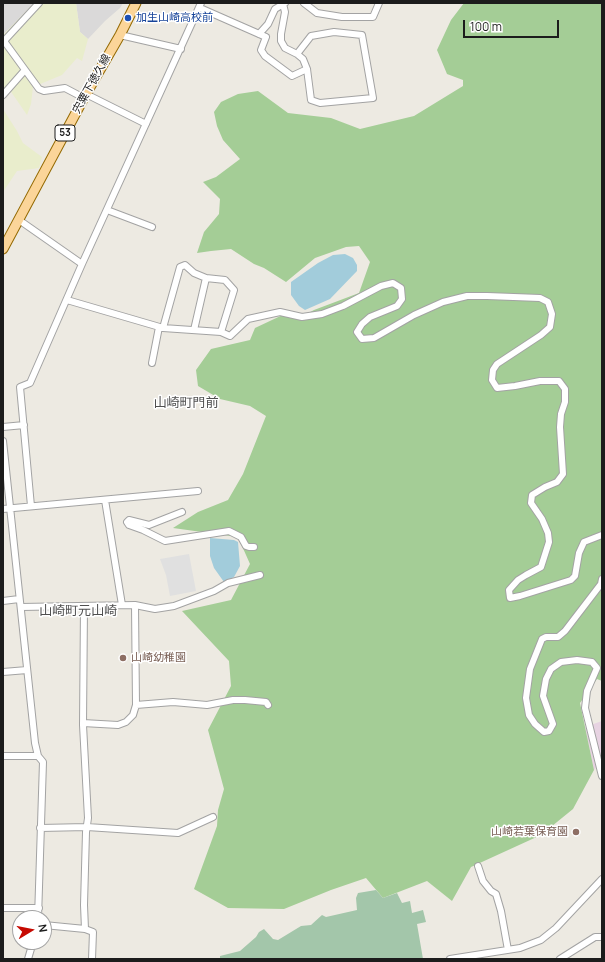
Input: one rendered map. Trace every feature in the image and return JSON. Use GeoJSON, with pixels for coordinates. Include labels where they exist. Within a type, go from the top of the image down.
{"type":"FeatureCollection","features":[{"type":"Feature","properties":{"kind":"main road","name":"宍粟下徳久線"},"geometry":{"type":"LineString","coordinates":[[3,249],[136,3]]}},
{"type":"Feature","properties":{"kind":"street"},"geometry":{"type":"LineString","coordinates":[[40,3],[3,41],[39,89],[44,91],[65,88],[146,124]]}},
{"type":"Feature","properties":{"kind":"street"},"geometry":{"type":"LineString","coordinates":[[259,34],[268,24],[275,9],[284,3]]}},
{"type":"Feature","properties":{"kind":"street"},"geometry":{"type":"LineString","coordinates":[[284,3],[281,41],[285,48],[303,59],[307,69],[311,100],[320,103],[373,98],[362,35],[334,32],[311,36],[297,54]]}},
{"type":"Feature","properties":{"kind":"street"},"geometry":{"type":"LineString","coordinates":[[304,3],[317,13],[342,18],[373,17],[379,3]]}},
{"type":"Feature","properties":{"kind":"street"},"geometry":{"type":"LineString","coordinates":[[31,506],[20,387],[30,383],[82,264],[201,5],[266,37],[261,50],[264,56],[292,76],[307,69]]}},
{"type":"Feature","properties":{"kind":"street"},"geometry":{"type":"LineString","coordinates":[[120,34],[180,49]]}},
{"type":"Feature","properties":{"kind":"street"},"geometry":{"type":"LineString","coordinates":[[3,95],[25,70]]}},
{"type":"Feature","properties":{"kind":"street"},"geometry":{"type":"LineString","coordinates":[[107,210],[152,227]]}},
{"type":"Feature","properties":{"kind":"street"},"geometry":{"type":"LineString","coordinates":[[19,220],[82,264]]}},
{"type":"Feature","properties":{"kind":"street"},"geometry":{"type":"LineString","coordinates":[[152,364],[161,327],[180,267],[185,265],[194,273],[206,278],[225,280],[234,290],[221,332]]}},
{"type":"Feature","properties":{"kind":"street"},"geometry":{"type":"LineString","coordinates":[[194,330],[206,278]]}},
{"type":"Feature","properties":{"kind":"street"},"geometry":{"type":"LineString","coordinates":[[67,300],[161,327],[221,332],[230,336],[248,319],[280,312],[302,317],[322,314],[343,306],[380,286],[393,283],[401,288],[402,299],[397,306],[370,317],[362,324],[357,332],[362,339],[374,338],[414,315],[443,302],[467,296],[540,298],[548,302],[552,314],[550,327],[541,335],[497,364],[493,370],[492,380],[497,388],[516,386],[540,380],[559,381],[565,390],[565,402],[561,414],[560,427],[563,474],[557,482],[532,495],[531,503],[542,519],[548,533],[549,542],[542,568],[526,574],[518,580],[508,590],[510,598],[571,580],[575,576],[578,553],[584,542],[602,535]]}},
{"type":"Feature","properties":{"kind":"street"},"geometry":{"type":"LineString","coordinates":[[3,427],[24,425]]}},
{"type":"Feature","properties":{"kind":"street"},"geometry":{"type":"LineString","coordinates":[[3,442],[35,743],[38,756],[43,762],[39,908],[3,908]]}},
{"type":"Feature","properties":{"kind":"street"},"geometry":{"type":"LineString","coordinates":[[3,509],[198,491]]}},
{"type":"Feature","properties":{"kind":"street"},"geometry":{"type":"LineString","coordinates":[[105,500],[122,605]]}},
{"type":"Feature","properties":{"kind":"street"},"geometry":{"type":"LineString","coordinates":[[182,512],[149,525],[129,520],[128,522],[129,524],[166,541],[229,531],[241,537],[246,546],[254,547]]}},
{"type":"Feature","properties":{"kind":"street"},"geometry":{"type":"LineString","coordinates":[[21,607],[135,605],[155,609],[174,606],[214,591],[228,583],[260,575]]}},
{"type":"Feature","properties":{"kind":"street"},"geometry":{"type":"LineString","coordinates":[[602,579],[601,584],[566,631],[558,637],[546,637],[542,639],[530,669],[526,698],[529,715],[535,724],[544,732],[549,731],[553,724],[543,696],[546,679],[551,669],[561,662],[577,660],[592,662],[597,668],[587,691],[585,708],[602,776]]}},
{"type":"Feature","properties":{"kind":"street"},"geometry":{"type":"LineString","coordinates":[[3,601],[19,599]]}},
{"type":"Feature","properties":{"kind":"street"},"geometry":{"type":"LineString","coordinates":[[83,723],[118,725],[126,722],[133,715],[136,705],[135,605]]}},
{"type":"Feature","properties":{"kind":"street"},"geometry":{"type":"LineString","coordinates":[[84,606],[83,723],[88,818],[84,905],[85,929]]}},
{"type":"Feature","properties":{"kind":"street"},"geometry":{"type":"LineString","coordinates":[[3,672],[27,670]]}},
{"type":"Feature","properties":{"kind":"street"},"geometry":{"type":"LineString","coordinates":[[136,705],[173,702],[207,705],[232,700],[266,702],[268,705]]}},
{"type":"Feature","properties":{"kind":"street"},"geometry":{"type":"LineString","coordinates":[[3,756],[38,756]]}},
{"type":"Feature","properties":{"kind":"street"},"geometry":{"type":"LineString","coordinates":[[40,828],[87,827],[178,833],[213,817]]}},
{"type":"Feature","properties":{"kind":"street"},"geometry":{"type":"LineString","coordinates":[[478,866],[483,881],[491,891],[496,894],[501,911],[508,950]]}},
{"type":"Feature","properties":{"kind":"street"},"geometry":{"type":"LineString","coordinates":[[450,959],[520,948],[541,940],[556,928],[602,879]]}},
{"type":"Feature","properties":{"kind":"street"},"geometry":{"type":"LineString","coordinates":[[52,926],[85,929],[93,932],[92,959]]}},
{"type":"Feature","properties":{"kind":"street"},"geometry":{"type":"LineString","coordinates":[[560,959],[595,937],[602,937]]}},
{"type":"Feature","properties":{"kind":"shaded area"},"geometry":{"type":"Polygon","coordinates":[[[3,3],[34,3],[3,35],[3,3]]]}},
{"type":"Feature","properties":{"kind":"shaded area"},"geometry":{"type":"Polygon","coordinates":[[[76,3],[123,3],[120,8],[88,39],[80,32],[76,3]]]}},
{"type":"Feature","properties":{"kind":"shaded area"},"geometry":{"type":"Polygon","coordinates":[[[189,554],[196,591],[170,596],[166,575],[160,559],[189,554]]]}},
{"type":"Feature","properties":{"kind":"shaded area"},"geometry":{"type":"Polygon","coordinates":[[[602,721],[602,760],[594,770],[585,727],[602,721]]]}},
{"type":"Feature","properties":{"kind":"green space"},"geometry":{"type":"Polygon","coordinates":[[[34,3],[76,3],[80,32],[88,39],[82,61],[77,58],[62,75],[33,87],[31,104],[27,115],[7,86],[3,90],[3,35],[34,3]]]}},
{"type":"Feature","properties":{"kind":"green space"},"geometry":{"type":"Polygon","coordinates":[[[464,3],[602,3],[602,681],[597,679],[580,703],[594,770],[573,809],[541,835],[471,867],[452,901],[427,881],[383,898],[366,878],[284,909],[228,908],[194,889],[217,826],[218,810],[224,789],[208,730],[231,686],[229,661],[182,611],[231,600],[250,564],[238,537],[173,528],[198,512],[228,500],[243,474],[266,416],[250,406],[220,399],[198,386],[196,370],[211,349],[250,340],[255,328],[289,312],[297,319],[314,310],[359,293],[370,262],[359,246],[346,247],[315,258],[286,282],[231,249],[197,253],[204,232],[219,214],[220,199],[203,182],[216,177],[240,159],[223,140],[217,126],[214,112],[221,102],[238,94],[258,91],[288,113],[331,118],[360,129],[414,116],[463,86],[463,80],[447,74],[437,50],[451,20],[464,3]]]}},
{"type":"Feature","properties":{"kind":"green space"},"geometry":{"type":"Polygon","coordinates":[[[3,109],[23,143],[42,157],[39,168],[17,171],[3,192],[3,109]]]}},
{"type":"Feature","properties":{"kind":"green space"},"geometry":{"type":"Polygon","coordinates":[[[376,890],[383,898],[397,893],[402,903],[410,901],[412,913],[423,910],[426,922],[417,924],[423,959],[220,959],[220,956],[240,951],[264,929],[273,939],[278,940],[301,926],[311,925],[322,915],[326,917],[357,910],[356,898],[358,893],[376,890]]]}},
{"type":"Feature","properties":{"kind":"water"},"geometry":{"type":"Polygon","coordinates":[[[345,254],[353,258],[357,265],[357,271],[330,299],[305,310],[299,306],[291,295],[291,282],[318,263],[333,255],[345,254]]]}},
{"type":"Feature","properties":{"kind":"water"},"geometry":{"type":"Polygon","coordinates":[[[210,538],[234,540],[238,542],[240,566],[234,577],[224,582],[214,568],[210,556],[210,538]]]}},
{"type":"Feature","properties":{"kind":"place","name":"加生山崎高校前"},"geometry":{"type":"Point","coordinates":[128,18]}},
{"type":"Feature","properties":{"kind":"place","name":"山崎幼稚園"},"geometry":{"type":"Point","coordinates":[123,658]}},
{"type":"Feature","properties":{"kind":"place","name":"山崎若葉保育園"},"geometry":{"type":"Point","coordinates":[576,832]}},
{"type":"Feature","properties":{"kind":"district","name":"山崎町門前"},"geometry":{"type":"Point","coordinates":[186,403]}},
{"type":"Feature","properties":{"kind":"district","name":"山崎町元山崎"},"geometry":{"type":"Point","coordinates":[78,611]}}]}
